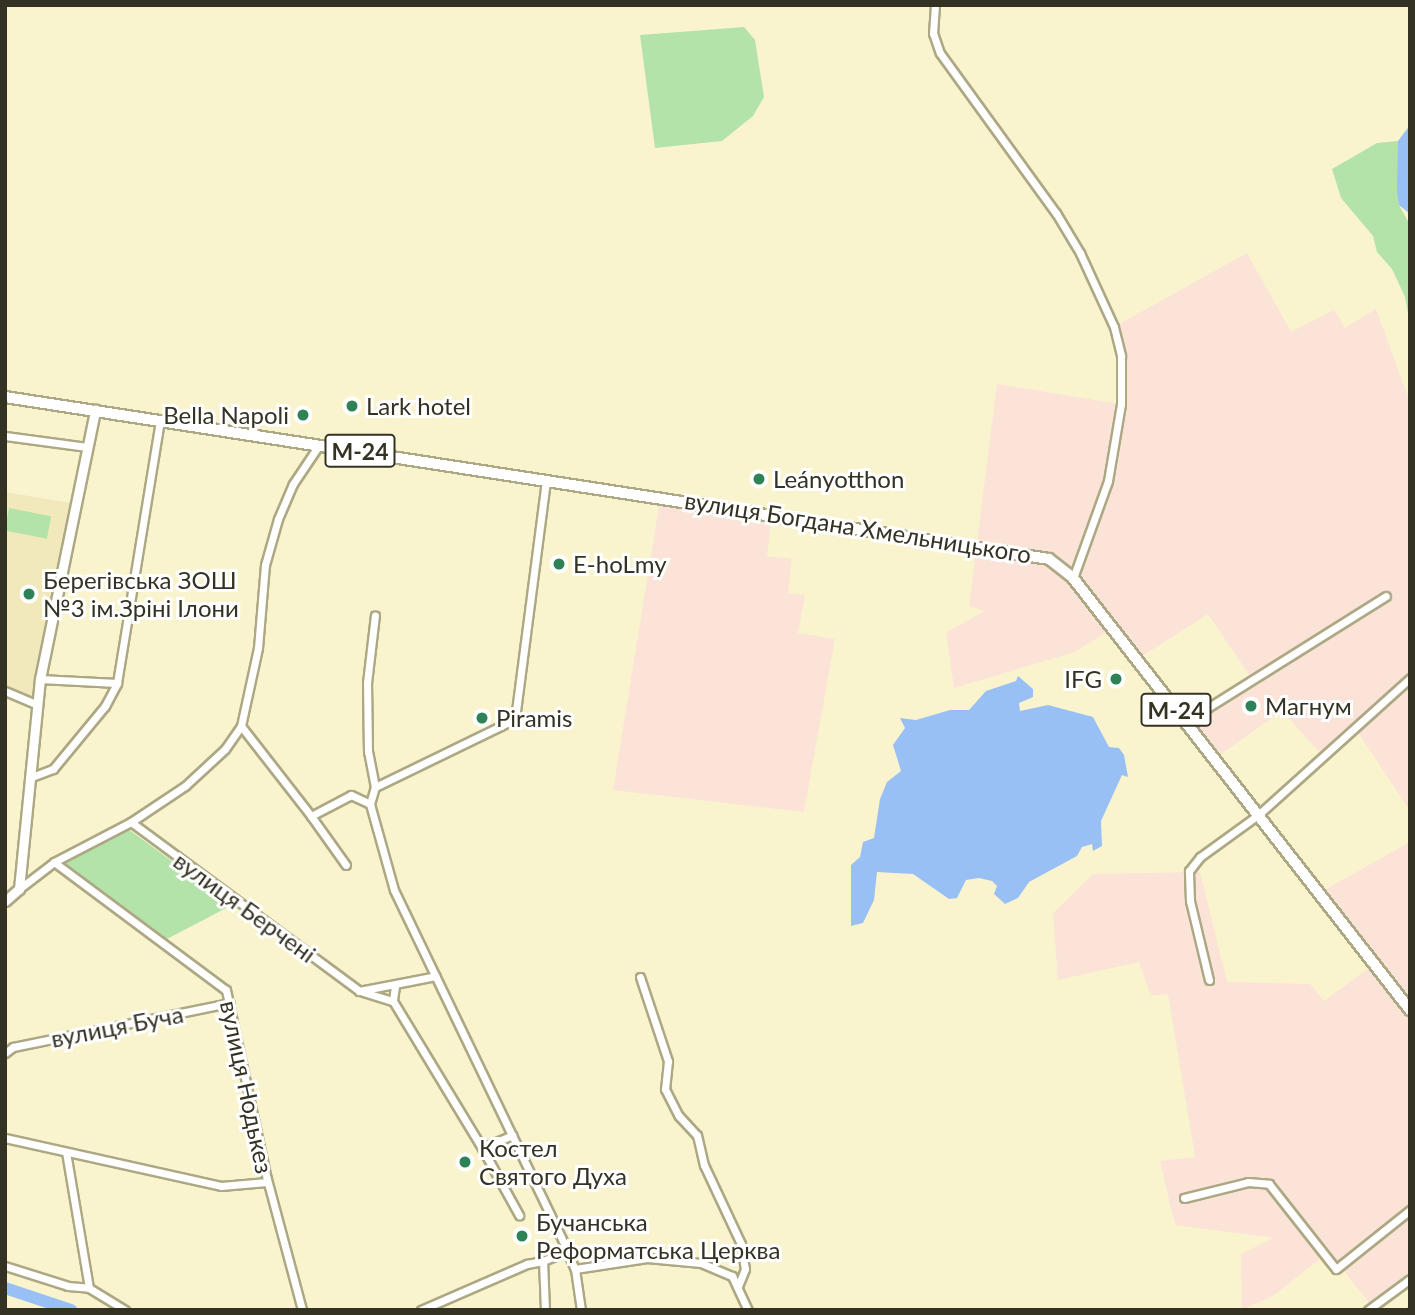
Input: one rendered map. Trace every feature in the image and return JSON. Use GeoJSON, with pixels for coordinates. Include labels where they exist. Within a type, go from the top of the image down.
{"type":"FeatureCollection","features":[{"type":"Feature","properties":{"kind":"highway","name":"М-24"},"geometry":{"type":"LineString","coordinates":[[5,397],[94,411]]}},
{"type":"Feature","properties":{"kind":"highway","name":"вулиця Богдана Хмельницького"},"geometry":{"type":"LineString","coordinates":[[94,411],[1037,555],[1059,564],[1073,578],[1410,1010]]}},
{"type":"Feature","properties":{"kind":"main road"},"geometry":{"type":"LineString","coordinates":[[5,901],[19,890],[36,704],[94,411]]}},
{"type":"Feature","properties":{"kind":"street"},"geometry":{"type":"LineString","coordinates":[[935,5],[933,33],[940,52],[1056,213],[1080,253],[1114,327],[1121,356],[1121,390],[1108,481],[1073,578]]}},
{"type":"Feature","properties":{"kind":"street"},"geometry":{"type":"LineString","coordinates":[[29,778],[53,769],[105,706],[117,683],[160,421]]}},
{"type":"Feature","properties":{"kind":"street"},"geometry":{"type":"LineString","coordinates":[[5,436],[87,447]]}},
{"type":"Feature","properties":{"kind":"street"},"geometry":{"type":"LineString","coordinates":[[19,890],[54,862],[131,822],[185,786],[225,749],[240,726],[258,648],[265,565],[278,519],[293,484],[319,445]]}},
{"type":"Feature","properties":{"kind":"street"},"geometry":{"type":"LineString","coordinates":[[375,787],[515,719],[546,479]]}},
{"type":"Feature","properties":{"kind":"street"},"geometry":{"type":"LineString","coordinates":[[1185,722],[1386,596]]}},
{"type":"Feature","properties":{"kind":"street"},"geometry":{"type":"LineString","coordinates":[[376,615],[368,684],[368,752],[375,787],[370,804],[394,890],[565,1246],[575,1269],[581,1310]]}},
{"type":"Feature","properties":{"kind":"street"},"geometry":{"type":"LineString","coordinates":[[1209,980],[1190,901],[1189,871],[1219,840],[1258,815],[1410,678]]}},
{"type":"Feature","properties":{"kind":"street"},"geometry":{"type":"LineString","coordinates":[[40,679],[117,683]]}},
{"type":"Feature","properties":{"kind":"street"},"geometry":{"type":"LineString","coordinates":[[5,691],[36,704]]}},
{"type":"Feature","properties":{"kind":"street"},"geometry":{"type":"LineString","coordinates":[[240,726],[346,865]]}},
{"type":"Feature","properties":{"kind":"street"},"geometry":{"type":"LineString","coordinates":[[311,816],[351,795],[370,804]]}},
{"type":"Feature","properties":{"kind":"street","name":"вулиця Берчені"},"geometry":{"type":"LineString","coordinates":[[131,822],[359,991],[393,1001]]}},
{"type":"Feature","properties":{"kind":"street","name":"вулиця Нодькез"},"geometry":{"type":"LineString","coordinates":[[54,862],[223,984],[230,1003],[267,1182],[302,1310]]}},
{"type":"Feature","properties":{"kind":"street"},"geometry":{"type":"LineString","coordinates":[[359,991],[436,976]]}},
{"type":"Feature","properties":{"kind":"street"},"geometry":{"type":"LineString","coordinates":[[640,976],[668,1061],[665,1089],[679,1115],[697,1135],[704,1165],[741,1244],[745,1269],[738,1286]]}},
{"type":"Feature","properties":{"kind":"street"},"geometry":{"type":"LineString","coordinates":[[395,986],[393,1001],[482,1148],[519,1215]]}},
{"type":"Feature","properties":{"kind":"street","name":"вулиця Буча"},"geometry":{"type":"LineString","coordinates":[[5,1053],[13,1047],[230,1003]]}},
{"type":"Feature","properties":{"kind":"street"},"geometry":{"type":"LineString","coordinates":[[482,1148],[512,1135]]}},
{"type":"Feature","properties":{"kind":"street"},"geometry":{"type":"LineString","coordinates":[[5,1138],[221,1186],[267,1182]]}},
{"type":"Feature","properties":{"kind":"street"},"geometry":{"type":"LineString","coordinates":[[66,1152],[89,1288]]}},
{"type":"Feature","properties":{"kind":"street"},"geometry":{"type":"LineString","coordinates":[[1185,1198],[1248,1182],[1269,1184],[1336,1269],[1410,1210]]}},
{"type":"Feature","properties":{"kind":"street"},"geometry":{"type":"LineString","coordinates":[[421,1310],[527,1264],[562,1253],[565,1246]]}},
{"type":"Feature","properties":{"kind":"street"},"geometry":{"type":"LineString","coordinates":[[575,1269],[669,1258],[725,1270],[738,1286],[748,1310]]}},
{"type":"Feature","properties":{"kind":"street"},"geometry":{"type":"LineString","coordinates":[[543,1261],[545,1310]]}},
{"type":"Feature","properties":{"kind":"street"},"geometry":{"type":"LineString","coordinates":[[5,1266],[68,1286],[89,1288],[125,1310]]}},
{"type":"Feature","properties":{"kind":"street"},"geometry":{"type":"LineString","coordinates":[[1368,1310],[1410,1279]]}},
{"type":"Feature","properties":{"kind":"shaded area"},"geometry":{"type":"Polygon","coordinates":[[[1247,253],[1291,332],[1334,310],[1345,328],[1376,309],[1410,402],[1410,811],[1355,728],[1323,756],[1282,711],[1214,759],[1185,722],[1252,679],[1208,614],[1136,660],[1112,629],[1075,652],[954,688],[946,633],[984,611],[969,606],[997,384],[1120,404],[1114,327],[1247,253]]]}},
{"type":"Feature","properties":{"kind":"shaded area","name":"Берегівська ЗОШ №3 ім.Зріні Ілони"},"geometry":{"type":"Polygon","coordinates":[[[5,492],[71,503],[32,696],[5,686],[5,492]]]}},
{"type":"Feature","properties":{"kind":"shaded area"},"geometry":{"type":"Polygon","coordinates":[[[660,500],[772,517],[767,556],[792,559],[788,593],[805,595],[798,633],[835,639],[804,812],[613,790],[660,500]]]}},
{"type":"Feature","properties":{"kind":"shaded area"},"geometry":{"type":"Polygon","coordinates":[[[1410,842],[1410,1276],[1370,1304],[1329,1252],[1273,1296],[1242,1310],[1241,1254],[1273,1238],[1175,1225],[1160,1161],[1195,1157],[1168,994],[1151,996],[1139,962],[1058,980],[1053,913],[1093,874],[1200,872],[1227,982],[1310,984],[1324,1001],[1374,964],[1319,893],[1410,842]]]}},
{"type":"Feature","properties":{"kind":"green space"},"geometry":{"type":"Polygon","coordinates":[[[744,27],[755,40],[764,97],[753,116],[722,141],[655,148],[640,35],[744,27]]]}},
{"type":"Feature","properties":{"kind":"green space"},"geometry":{"type":"Polygon","coordinates":[[[1398,141],[1399,205],[1410,225],[1410,325],[1405,297],[1392,269],[1377,252],[1373,236],[1341,198],[1332,169],[1377,143],[1398,141]]]}},
{"type":"Feature","properties":{"kind":"green space"},"geometry":{"type":"Polygon","coordinates":[[[9,508],[51,516],[47,539],[5,531],[9,508]]]}},
{"type":"Feature","properties":{"kind":"green space"},"geometry":{"type":"Polygon","coordinates":[[[128,829],[232,905],[167,939],[65,863],[128,829]]]}},
{"type":"Feature","properties":{"kind":"water"},"geometry":{"type":"Polygon","coordinates":[[[1410,125],[1410,214],[1399,205],[1397,191],[1398,141],[1410,125]]]}},
{"type":"Feature","properties":{"kind":"water"},"geometry":{"type":"Polygon","coordinates":[[[1018,676],[1033,689],[1033,697],[1019,703],[1020,711],[1048,705],[1093,717],[1109,747],[1119,748],[1124,755],[1128,777],[1122,775],[1101,821],[1102,846],[1093,851],[1092,844],[1082,847],[1077,856],[1029,882],[1018,898],[1005,904],[994,894],[997,886],[992,881],[979,878],[966,880],[957,898],[949,899],[913,874],[877,872],[874,900],[863,923],[851,926],[851,865],[860,857],[863,842],[874,838],[880,799],[887,782],[901,771],[893,745],[905,728],[900,718],[916,720],[950,710],[969,710],[986,691],[1016,681],[1018,676]]]}},
{"type":"Feature","properties":{"kind":"waterway"},"geometry":{"type":"LineString","coordinates":[[5,1288],[71,1310]]}},
{"type":"Feature","properties":{"kind":"railway"},"geometry":{"type":"LineString","coordinates":[[1406,1310],[1410,1307]]}},
{"type":"Feature","properties":{"kind":"place","name":"Lark hotel"},"geometry":{"type":"Point","coordinates":[352,406]}},
{"type":"Feature","properties":{"kind":"place","name":"Bella Napoli"},"geometry":{"type":"Point","coordinates":[303,415]}},
{"type":"Feature","properties":{"kind":"place","name":"Leányotthon"},"geometry":{"type":"Point","coordinates":[759,479]}},
{"type":"Feature","properties":{"kind":"place","name":"E-hoLmy"},"geometry":{"type":"Point","coordinates":[559,564]}},
{"type":"Feature","properties":{"kind":"place","name":"Берегівська ЗОШ №3 ім.Зріні Ілони"},"geometry":{"type":"Point","coordinates":[29,594]}},
{"type":"Feature","properties":{"kind":"place","name":"IFG"},"geometry":{"type":"Point","coordinates":[1116,679]}},
{"type":"Feature","properties":{"kind":"place","name":"Магнум"},"geometry":{"type":"Point","coordinates":[1251,706]}},
{"type":"Feature","properties":{"kind":"place","name":"Piramis"},"geometry":{"type":"Point","coordinates":[482,718]}},
{"type":"Feature","properties":{"kind":"place","name":"Костел Святого Духа"},"geometry":{"type":"Point","coordinates":[465,1162]}},
{"type":"Feature","properties":{"kind":"place","name":"Бучанська Реформатська Церква"},"geometry":{"type":"Point","coordinates":[522,1236]}}]}
